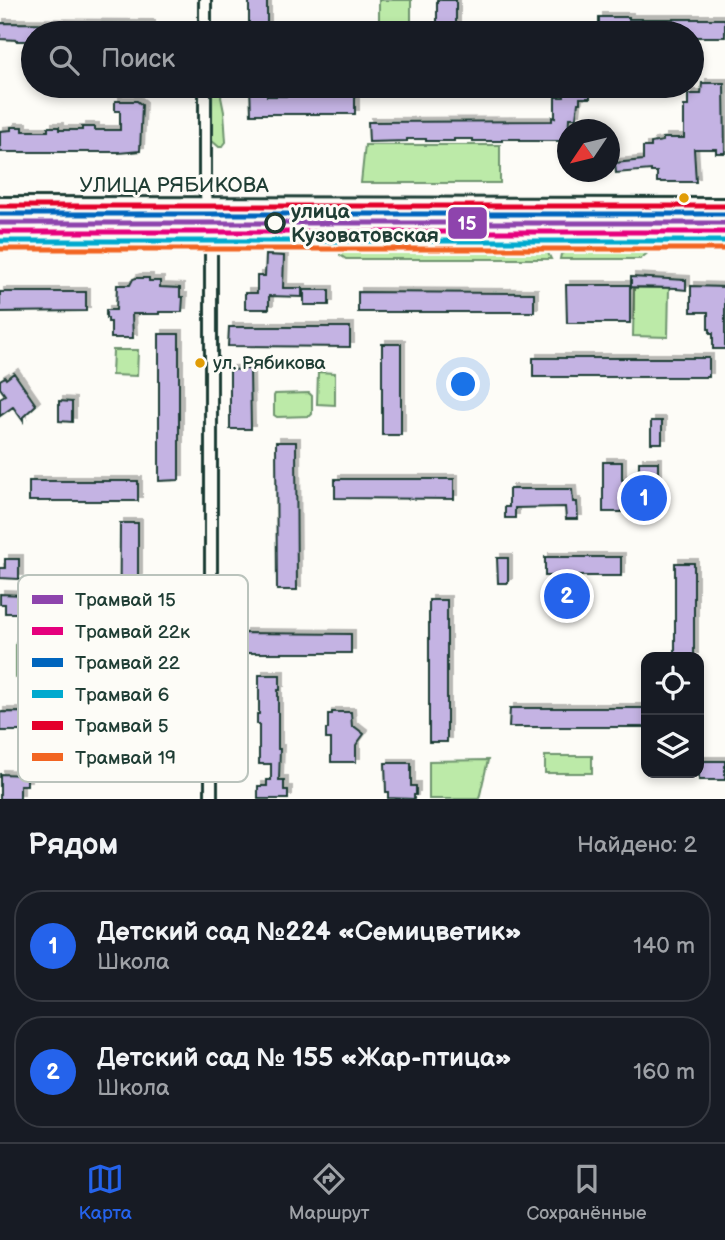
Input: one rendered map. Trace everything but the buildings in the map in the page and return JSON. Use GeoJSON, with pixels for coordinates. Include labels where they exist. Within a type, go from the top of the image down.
{"type":"FeatureCollection","features":[{"type":"Feature","properties":{"kind":"main road","name":"УЛИЦА РЯБИКОВА"},"geometry":{"type":"LineString","coordinates":[[0,204],[725,205]]}},
{"type":"Feature","properties":{"kind":"main road"},"geometry":{"type":"LineString","coordinates":[[207,204],[211,240]]}},
{"type":"Feature","properties":{"kind":"main road"},"geometry":{"type":"LineString","coordinates":[[0,240],[725,241]]}},
{"type":"Feature","properties":{"kind":"street"},"geometry":{"type":"LineString","coordinates":[[205,0],[205,21]]}},
{"type":"Feature","properties":{"kind":"street"},"geometry":{"type":"LineString","coordinates":[[205,98],[207,204]]}},
{"type":"Feature","properties":{"kind":"street"},"geometry":{"type":"LineString","coordinates":[[211,240],[211,575]]}},
{"type":"Feature","properties":{"kind":"green space"},"geometry":{"type":"Polygon","coordinates":[[[379,0],[411,0],[411,21],[379,21],[379,0]]]}},
{"type":"Feature","properties":{"kind":"green space"},"geometry":{"type":"Polygon","coordinates":[[[210,98],[221,98],[226,142],[222,147],[211,140],[210,98]]]}},
{"type":"Feature","properties":{"kind":"green space"},"geometry":{"type":"Polygon","coordinates":[[[365,145],[500,145],[500,183],[361,183],[365,145]]]}},
{"type":"Feature","properties":{"kind":"green space"},"geometry":{"type":"Polygon","coordinates":[[[340,251],[547,251],[551,259],[346,259],[340,255],[340,251]]]}},
{"type":"Feature","properties":{"kind":"green space"},"geometry":{"type":"Polygon","coordinates":[[[649,252],[640,259],[560,259],[561,254],[649,252]]]}},
{"type":"Feature","properties":{"kind":"green space"},"geometry":{"type":"Polygon","coordinates":[[[634,288],[669,288],[668,337],[633,336],[634,288]]]}},
{"type":"Feature","properties":{"kind":"green space"},"geometry":{"type":"Polygon","coordinates":[[[113,350],[138,350],[137,376],[112,375],[113,350]]]}},
{"type":"Feature","properties":{"kind":"green space"},"geometry":{"type":"Polygon","coordinates":[[[318,372],[335,373],[335,405],[317,404],[318,372]]]}},
{"type":"Feature","properties":{"kind":"green space"},"geometry":{"type":"Polygon","coordinates":[[[309,393],[312,396],[310,416],[274,415],[275,394],[309,393]]]}},
{"type":"Feature","properties":{"kind":"green space"},"geometry":{"type":"Polygon","coordinates":[[[16,643],[18,643],[18,677],[16,643]]]}},
{"type":"Feature","properties":{"kind":"green space"},"geometry":{"type":"Polygon","coordinates":[[[545,756],[592,756],[592,773],[545,773],[545,756]]]}},
{"type":"Feature","properties":{"kind":"green space"},"geometry":{"type":"Polygon","coordinates":[[[488,760],[479,799],[429,799],[429,761],[488,760]]]}},
{"type":"Feature","properties":{"kind":"tram line","name":"5"},"geometry":{"type":"LineString","coordinates":[[0,206],[725,206]]}},
{"type":"Feature","properties":{"kind":"tram line","name":"22"},"geometry":{"type":"LineString","coordinates":[[0,214],[725,214]]}},
{"type":"Feature","properties":{"kind":"tram line","name":"15"},"geometry":{"type":"LineString","coordinates":[[0,223],[725,223]]}},
{"type":"Feature","properties":{"kind":"tram line","name":"22к"},"geometry":{"type":"LineString","coordinates":[[0,232],[725,232]]}},
{"type":"Feature","properties":{"kind":"tram line","name":"6"},"geometry":{"type":"LineString","coordinates":[[0,241],[725,241]]}},
{"type":"Feature","properties":{"kind":"tram line","name":"19"},"geometry":{"type":"LineString","coordinates":[[0,249],[725,249]]}},
{"type":"Feature","properties":{"kind":"place","name":"улица Кузоватовская"},"geometry":{"type":"Point","coordinates":[275,223]}},
{"type":"Feature","properties":{"kind":"place","name":"ул. Рябикова"},"geometry":{"type":"Point","coordinates":[200,363]}},
{"type":"Feature","properties":{"kind":"place","name":"Детский сад №224 «Семицветик»"},"geometry":{"type":"Point","coordinates":[644,498]}},
{"type":"Feature","properties":{"kind":"place","name":"Детский сад № 155 «Жар-птица»"},"geometry":{"type":"Point","coordinates":[567,596]}}]}
